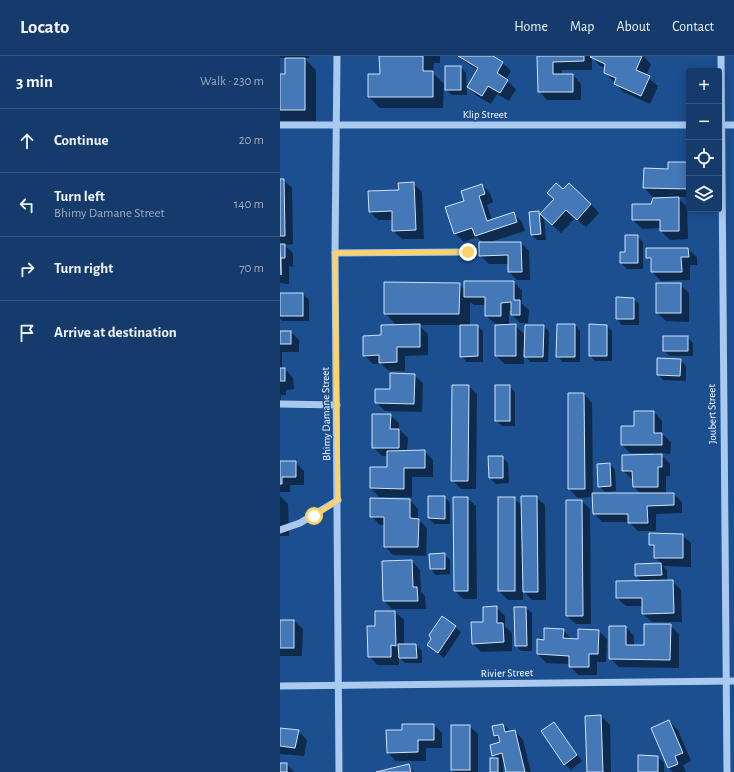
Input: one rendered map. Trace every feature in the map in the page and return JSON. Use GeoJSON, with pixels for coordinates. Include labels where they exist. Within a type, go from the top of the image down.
{"type":"FeatureCollection","features":[{"type":"Feature","properties":{"kind":"street","name":"Bhimy Damane Street"},"geometry":{"type":"LineString","coordinates":[[337,56],[335,253],[340,772]]}},
{"type":"Feature","properties":{"kind":"street","name":"Joubert Street"},"geometry":{"type":"LineString","coordinates":[[720,104],[721,56]]}},
{"type":"Feature","properties":{"kind":"street","name":"Klip Street"},"geometry":{"type":"LineString","coordinates":[[280,125],[686,125]]}},
{"type":"Feature","properties":{"kind":"street"},"geometry":{"type":"LineString","coordinates":[[722,125],[734,125]]}},
{"type":"Feature","properties":{"kind":"street","name":"Joubert Street"},"geometry":{"type":"LineString","coordinates":[[720,140],[730,681],[727,772]]}},
{"type":"Feature","properties":{"kind":"street"},"geometry":{"type":"LineString","coordinates":[[335,253],[468,252]]}},
{"type":"Feature","properties":{"kind":"street"},"geometry":{"type":"LineString","coordinates":[[280,404],[337,405]]}},
{"type":"Feature","properties":{"kind":"street"},"geometry":{"type":"LineString","coordinates":[[280,530],[305,521],[338,500]]}},
{"type":"Feature","properties":{"kind":"street","name":"Rivier Street"},"geometry":{"type":"LineString","coordinates":[[280,686],[730,681]]}},
{"type":"Feature","properties":{"kind":"building"},"geometry":{"type":"Polygon","coordinates":[[[379,56],[423,56],[423,71],[433,71],[433,97],[368,97],[368,74],[380,74],[379,56]]]}},
{"type":"Feature","properties":{"kind":"building"},"geometry":{"type":"Polygon","coordinates":[[[458,56],[493,56],[503,62],[497,73],[508,80],[500,93],[488,86],[482,96],[467,87],[478,68],[458,56]]]}},
{"type":"Feature","properties":{"kind":"building"},"geometry":{"type":"Polygon","coordinates":[[[537,56],[584,56],[584,61],[553,62],[553,74],[573,74],[573,92],[538,92],[537,56]]]}},
{"type":"Feature","properties":{"kind":"building"},"geometry":{"type":"Polygon","coordinates":[[[642,56],[636,70],[650,76],[641,96],[614,84],[616,78],[604,73],[605,64],[590,57],[642,56]]]}},
{"type":"Feature","properties":{"kind":"building"},"geometry":{"type":"Polygon","coordinates":[[[285,58],[305,58],[305,110],[280,110],[280,74],[285,74],[285,58]]]}},
{"type":"Feature","properties":{"kind":"building"},"geometry":{"type":"Polygon","coordinates":[[[445,66],[461,66],[461,90],[445,90],[445,66]]]}},
{"type":"Feature","properties":{"kind":"building"},"geometry":{"type":"Polygon","coordinates":[[[668,162],[686,162],[686,189],[643,188],[644,168],[668,169],[668,162]]]}},
{"type":"Feature","properties":{"kind":"building"},"geometry":{"type":"Polygon","coordinates":[[[280,179],[284,179],[285,236],[280,236],[280,179]]]}},
{"type":"Feature","properties":{"kind":"building"},"geometry":{"type":"Polygon","coordinates":[[[414,182],[416,230],[392,231],[392,211],[369,212],[368,191],[399,190],[398,183],[414,182]]]}},
{"type":"Feature","properties":{"kind":"building"},"geometry":{"type":"Polygon","coordinates":[[[556,183],[563,189],[569,183],[591,204],[577,220],[566,210],[552,225],[540,214],[554,199],[547,193],[556,183]]]}},
{"type":"Feature","properties":{"kind":"building"},"geometry":{"type":"Polygon","coordinates":[[[482,184],[485,194],[479,196],[487,221],[514,212],[517,222],[475,236],[472,228],[454,234],[445,207],[464,201],[461,191],[482,184]]]}},
{"type":"Feature","properties":{"kind":"building"},"geometry":{"type":"Polygon","coordinates":[[[679,197],[679,231],[660,231],[660,220],[632,220],[632,204],[651,204],[653,198],[679,197]]]}},
{"type":"Feature","properties":{"kind":"building"},"geometry":{"type":"Polygon","coordinates":[[[539,211],[541,234],[531,235],[529,212],[539,211]]]}},
{"type":"Feature","properties":{"kind":"building"},"geometry":{"type":"Polygon","coordinates":[[[625,235],[638,235],[638,263],[620,263],[620,252],[625,252],[625,235]]]}},
{"type":"Feature","properties":{"kind":"building"},"geometry":{"type":"Polygon","coordinates":[[[479,242],[521,242],[522,272],[508,272],[508,255],[479,256],[479,242]]]}},
{"type":"Feature","properties":{"kind":"building"},"geometry":{"type":"Polygon","coordinates":[[[280,244],[285,244],[285,258],[281,258],[281,275],[280,244]]]}},
{"type":"Feature","properties":{"kind":"building"},"geometry":{"type":"Polygon","coordinates":[[[646,248],[688,248],[689,257],[681,257],[682,272],[651,272],[651,258],[646,258],[646,248]]]}},
{"type":"Feature","properties":{"kind":"building"},"geometry":{"type":"Polygon","coordinates":[[[464,281],[514,281],[514,300],[520,300],[520,315],[511,315],[511,302],[501,303],[501,316],[485,316],[485,297],[464,297],[464,281]]]}},
{"type":"Feature","properties":{"kind":"building"},"geometry":{"type":"Polygon","coordinates":[[[384,282],[460,283],[459,314],[384,314],[384,282]]]}},
{"type":"Feature","properties":{"kind":"building"},"geometry":{"type":"Polygon","coordinates":[[[656,283],[681,283],[681,313],[656,313],[656,283]]]}},
{"type":"Feature","properties":{"kind":"building"},"geometry":{"type":"Polygon","coordinates":[[[280,293],[303,293],[303,316],[280,316],[280,293]]]}},
{"type":"Feature","properties":{"kind":"building"},"geometry":{"type":"Polygon","coordinates":[[[616,297],[634,298],[634,319],[616,319],[616,297]]]}},
{"type":"Feature","properties":{"kind":"building"},"geometry":{"type":"Polygon","coordinates":[[[420,324],[420,347],[397,347],[397,362],[379,363],[379,355],[363,356],[363,336],[381,335],[381,325],[420,324]]]}},
{"type":"Feature","properties":{"kind":"building"},"geometry":{"type":"Polygon","coordinates":[[[516,324],[516,356],[495,356],[495,325],[516,324]]]}},
{"type":"Feature","properties":{"kind":"building"},"geometry":{"type":"Polygon","coordinates":[[[557,324],[575,324],[575,357],[556,357],[557,324]]]}},
{"type":"Feature","properties":{"kind":"building"},"geometry":{"type":"Polygon","coordinates":[[[589,324],[607,325],[607,356],[589,356],[589,324]]]}},
{"type":"Feature","properties":{"kind":"building"},"geometry":{"type":"Polygon","coordinates":[[[460,325],[478,325],[478,356],[460,357],[460,325]]]}},
{"type":"Feature","properties":{"kind":"building"},"geometry":{"type":"Polygon","coordinates":[[[525,325],[544,325],[543,357],[524,357],[525,325]]]}},
{"type":"Feature","properties":{"kind":"building"},"geometry":{"type":"Polygon","coordinates":[[[280,331],[291,331],[291,344],[280,344],[280,331]]]}},
{"type":"Feature","properties":{"kind":"building"},"geometry":{"type":"Polygon","coordinates":[[[663,336],[688,336],[688,351],[663,351],[663,336]]]}},
{"type":"Feature","properties":{"kind":"building"},"geometry":{"type":"Polygon","coordinates":[[[657,358],[681,359],[680,376],[657,375],[657,358]]]}},
{"type":"Feature","properties":{"kind":"building"},"geometry":{"type":"Polygon","coordinates":[[[280,368],[285,368],[285,381],[280,381],[280,368]]]}},
{"type":"Feature","properties":{"kind":"building"},"geometry":{"type":"Polygon","coordinates":[[[390,373],[415,374],[414,404],[375,403],[375,389],[390,389],[390,373]]]}},
{"type":"Feature","properties":{"kind":"building"},"geometry":{"type":"Polygon","coordinates":[[[452,385],[469,385],[468,481],[451,481],[452,385]]]}},
{"type":"Feature","properties":{"kind":"building"},"geometry":{"type":"Polygon","coordinates":[[[495,385],[510,385],[510,421],[495,421],[495,385]]]}},
{"type":"Feature","properties":{"kind":"building"},"geometry":{"type":"Polygon","coordinates":[[[568,393],[584,393],[585,489],[568,489],[568,393]]]}},
{"type":"Feature","properties":{"kind":"building"},"geometry":{"type":"Polygon","coordinates":[[[634,411],[654,411],[654,433],[662,433],[662,445],[621,445],[621,426],[634,426],[634,411]]]}},
{"type":"Feature","properties":{"kind":"building"},"geometry":{"type":"Polygon","coordinates":[[[372,414],[391,414],[390,429],[399,429],[399,448],[372,448],[372,414]]]}},
{"type":"Feature","properties":{"kind":"building"},"geometry":{"type":"Polygon","coordinates":[[[425,450],[425,468],[404,468],[404,489],[370,488],[370,467],[387,467],[387,451],[425,450]]]}},
{"type":"Feature","properties":{"kind":"building"},"geometry":{"type":"Polygon","coordinates":[[[662,454],[662,467],[658,467],[658,487],[633,487],[632,471],[622,471],[622,455],[662,454]]]}},
{"type":"Feature","properties":{"kind":"building"},"geometry":{"type":"Polygon","coordinates":[[[488,456],[503,456],[503,478],[489,478],[488,456]]]}},
{"type":"Feature","properties":{"kind":"building"},"geometry":{"type":"Polygon","coordinates":[[[280,461],[296,461],[296,477],[282,477],[282,484],[280,484],[280,461]]]}},
{"type":"Feature","properties":{"kind":"building"},"geometry":{"type":"Polygon","coordinates":[[[610,463],[611,486],[598,487],[597,464],[610,463]]]}},
{"type":"Feature","properties":{"kind":"building"},"geometry":{"type":"Polygon","coordinates":[[[592,493],[674,493],[674,505],[647,506],[648,523],[628,523],[628,514],[593,514],[592,493]]]}},
{"type":"Feature","properties":{"kind":"building"},"geometry":{"type":"Polygon","coordinates":[[[428,496],[445,496],[445,519],[428,518],[428,496]]]}},
{"type":"Feature","properties":{"kind":"building"},"geometry":{"type":"Polygon","coordinates":[[[521,496],[537,496],[538,592],[523,592],[521,496]]]}},
{"type":"Feature","properties":{"kind":"building"},"geometry":{"type":"Polygon","coordinates":[[[453,497],[468,497],[468,591],[454,591],[453,497]]]}},
{"type":"Feature","properties":{"kind":"building"},"geometry":{"type":"Polygon","coordinates":[[[498,497],[515,497],[515,591],[498,591],[498,497]]]}},
{"type":"Feature","properties":{"kind":"building"},"geometry":{"type":"Polygon","coordinates":[[[370,498],[410,499],[410,518],[419,519],[418,547],[384,547],[384,517],[370,517],[370,498]]]}},
{"type":"Feature","properties":{"kind":"building"},"geometry":{"type":"Polygon","coordinates":[[[566,500],[582,500],[583,616],[566,616],[566,500]]]}},
{"type":"Feature","properties":{"kind":"building"},"geometry":{"type":"Polygon","coordinates":[[[649,533],[683,534],[683,558],[654,558],[654,545],[649,545],[649,533]]]}},
{"type":"Feature","properties":{"kind":"building"},"geometry":{"type":"Polygon","coordinates":[[[445,553],[445,569],[430,569],[429,554],[445,553]]]}},
{"type":"Feature","properties":{"kind":"building"},"geometry":{"type":"Polygon","coordinates":[[[412,560],[413,587],[417,587],[418,601],[383,601],[382,561],[412,560]]]}},
{"type":"Feature","properties":{"kind":"building"},"geometry":{"type":"Polygon","coordinates":[[[661,563],[662,575],[635,576],[635,564],[661,563]]]}},
{"type":"Feature","properties":{"kind":"building"},"geometry":{"type":"Polygon","coordinates":[[[673,580],[674,613],[642,614],[642,598],[616,598],[616,581],[673,580]]]}},
{"type":"Feature","properties":{"kind":"building"},"geometry":{"type":"Polygon","coordinates":[[[497,606],[497,623],[503,623],[504,642],[472,644],[471,622],[483,622],[483,607],[497,606]]]}},
{"type":"Feature","properties":{"kind":"building"},"geometry":{"type":"Polygon","coordinates":[[[514,607],[526,607],[527,646],[515,646],[514,607]]]}},
{"type":"Feature","properties":{"kind":"building"},"geometry":{"type":"Polygon","coordinates":[[[375,611],[395,611],[396,646],[391,645],[391,657],[368,657],[367,626],[375,626],[375,611]]]}},
{"type":"Feature","properties":{"kind":"building"},"geometry":{"type":"Polygon","coordinates":[[[442,616],[456,626],[438,653],[427,645],[431,639],[429,635],[442,616]]]}},
{"type":"Feature","properties":{"kind":"building"},"geometry":{"type":"Polygon","coordinates":[[[280,620],[294,620],[294,648],[280,648],[280,620]]]}},
{"type":"Feature","properties":{"kind":"building"},"geometry":{"type":"Polygon","coordinates":[[[644,624],[671,624],[670,660],[609,659],[609,626],[626,626],[626,645],[644,645],[644,624]]]}},
{"type":"Feature","properties":{"kind":"building"},"geometry":{"type":"Polygon","coordinates":[[[544,628],[564,629],[563,638],[578,639],[578,629],[599,630],[598,654],[589,654],[589,667],[569,667],[569,656],[537,654],[537,639],[544,640],[544,628]]]}},
{"type":"Feature","properties":{"kind":"building"},"geometry":{"type":"Polygon","coordinates":[[[398,644],[416,644],[417,658],[399,658],[398,644]]]}},
{"type":"Feature","properties":{"kind":"building"},"geometry":{"type":"Polygon","coordinates":[[[601,715],[603,772],[587,772],[585,716],[601,715]]]}},
{"type":"Feature","properties":{"kind":"building"},"geometry":{"type":"Polygon","coordinates":[[[669,720],[683,753],[675,756],[678,764],[668,768],[651,728],[669,720]]]}},
{"type":"Feature","properties":{"kind":"building"},"geometry":{"type":"Polygon","coordinates":[[[554,722],[577,755],[564,765],[541,731],[554,722]]]}},
{"type":"Feature","properties":{"kind":"building"},"geometry":{"type":"Polygon","coordinates":[[[402,724],[434,724],[434,740],[418,740],[418,752],[387,753],[386,730],[402,730],[402,724]]]}},
{"type":"Feature","properties":{"kind":"building"},"geometry":{"type":"Polygon","coordinates":[[[503,724],[505,732],[515,730],[525,772],[506,772],[502,753],[492,756],[490,745],[500,742],[498,735],[494,736],[492,726],[503,724]]]}},
{"type":"Feature","properties":{"kind":"building"},"geometry":{"type":"Polygon","coordinates":[[[451,725],[470,725],[470,770],[451,770],[451,725]]]}},
{"type":"Feature","properties":{"kind":"building"},"geometry":{"type":"Polygon","coordinates":[[[280,728],[299,730],[295,748],[280,746],[280,728]]]}},
{"type":"Feature","properties":{"kind":"building"},"geometry":{"type":"Polygon","coordinates":[[[638,755],[658,756],[658,772],[638,772],[638,755]]]}},
{"type":"Feature","properties":{"kind":"building"},"geometry":{"type":"Polygon","coordinates":[[[490,758],[498,758],[498,772],[490,772],[490,758]]]}},
{"type":"Feature","properties":{"kind":"building"},"geometry":{"type":"Polygon","coordinates":[[[280,763],[287,763],[287,772],[280,772],[280,763]]]}},
{"type":"Feature","properties":{"kind":"building"},"geometry":{"type":"Polygon","coordinates":[[[409,764],[411,772],[376,772],[409,764]]]}},
{"type":"Feature","properties":{"kind":"route"},"geometry":{"type":"LineString","coordinates":[[314,516],[338,500],[335,253],[468,252]]}}]}
